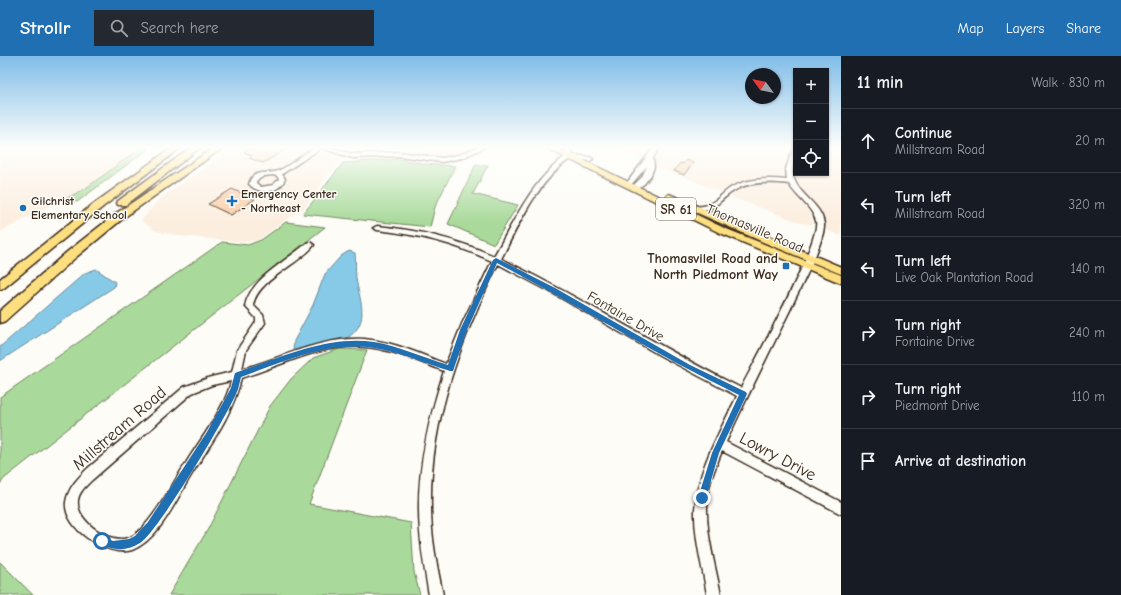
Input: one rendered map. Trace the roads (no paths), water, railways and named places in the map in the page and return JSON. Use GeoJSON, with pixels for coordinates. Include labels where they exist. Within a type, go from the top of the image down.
{"type":"FeatureCollection","features":[{"type":"Feature","properties":{"kind":"highway"},"geometry":{"type":"LineString","coordinates":[[0,278],[134,172]]}},
{"type":"Feature","properties":{"kind":"highway"},"geometry":{"type":"LineString","coordinates":[[0,285],[100,204],[144,172]]}},
{"type":"Feature","properties":{"kind":"highway"},"geometry":{"type":"LineString","coordinates":[[0,306],[100,221],[163,172]]}},
{"type":"Feature","properties":{"kind":"highway"},"geometry":{"type":"LineString","coordinates":[[0,318],[71,255],[122,214],[183,172]]}},
{"type":"Feature","properties":{"kind":"main road","name":"Thomasville Road"},"geometry":{"type":"LineString","coordinates":[[610,172],[712,221],[808,262],[841,279]]}},
{"type":"Feature","properties":{"kind":"main road","name":"Thomasville Road"},"geometry":{"type":"LineString","coordinates":[[613,172],[634,184],[694,209],[712,221]]}},
{"type":"Feature","properties":{"kind":"main road","name":"Thomasville Road"},"geometry":{"type":"LineString","coordinates":[[808,262],[841,271]]}},
{"type":"Feature","properties":{"kind":"street"},"geometry":{"type":"LineString","coordinates":[[436,595],[425,525],[425,496],[435,427],[450,368],[463,330],[496,260],[536,189],[549,172]]}},
{"type":"Feature","properties":{"kind":"street"},"geometry":{"type":"LineString","coordinates":[[634,184],[646,172]]}},
{"type":"Feature","properties":{"kind":"street"},"geometry":{"type":"LineString","coordinates":[[714,595],[705,555],[701,510],[705,482],[720,444],[743,394],[808,262],[814,243],[820,232],[820,222],[815,210],[792,182],[791,172]]}},
{"type":"Feature","properties":{"kind":"street"},"geometry":{"type":"LineString","coordinates":[[694,209],[713,206],[732,189],[742,185],[761,181],[792,182]]}},
{"type":"Feature","properties":{"kind":"street"},"geometry":{"type":"LineString","coordinates":[[712,221],[713,206]]}},
{"type":"Feature","properties":{"kind":"street","name":"Fontaine Drive"},"geometry":{"type":"LineString","coordinates":[[377,228],[428,235],[467,247],[496,260],[553,290],[687,367],[743,394]]}},
{"type":"Feature","properties":{"kind":"street","name":"Millstream Road"},"geometry":{"type":"LineString","coordinates":[[310,245],[260,287],[249,301],[249,306],[260,317],[261,323],[244,343],[240,351],[237,375],[234,389],[210,435],[168,502],[145,533],[130,544],[113,545],[102,541],[79,521],[72,506],[73,497],[81,483],[188,390],[210,381],[237,375],[305,351],[354,343],[376,345],[450,368]]}},
{"type":"Feature","properties":{"kind":"street","name":"Lowry Drive"},"geometry":{"type":"LineString","coordinates":[[720,444],[841,508]]}},
{"type":"Feature","properties":{"kind":"water"},"geometry":{"type":"Polygon","coordinates":[[[349,251],[355,253],[356,278],[362,309],[360,324],[349,337],[293,350],[294,341],[313,305],[325,274],[341,256],[349,251]]]}},
{"type":"Feature","properties":{"kind":"water"},"geometry":{"type":"Polygon","coordinates":[[[96,269],[115,282],[114,287],[0,361],[0,347],[85,273],[96,269]]]}},
{"type":"Feature","properties":{"kind":"place","name":"Emergency Center - Northeast"},"geometry":{"type":"Point","coordinates":[232,201]}},
{"type":"Feature","properties":{"kind":"place","name":"Gilchrist Elementary School"},"geometry":{"type":"Point","coordinates":[23,208]}},
{"type":"Feature","properties":{"kind":"place","name":"Thomasvilel Road and North Piedmont Way"},"geometry":{"type":"Point","coordinates":[786,266]}}]}
